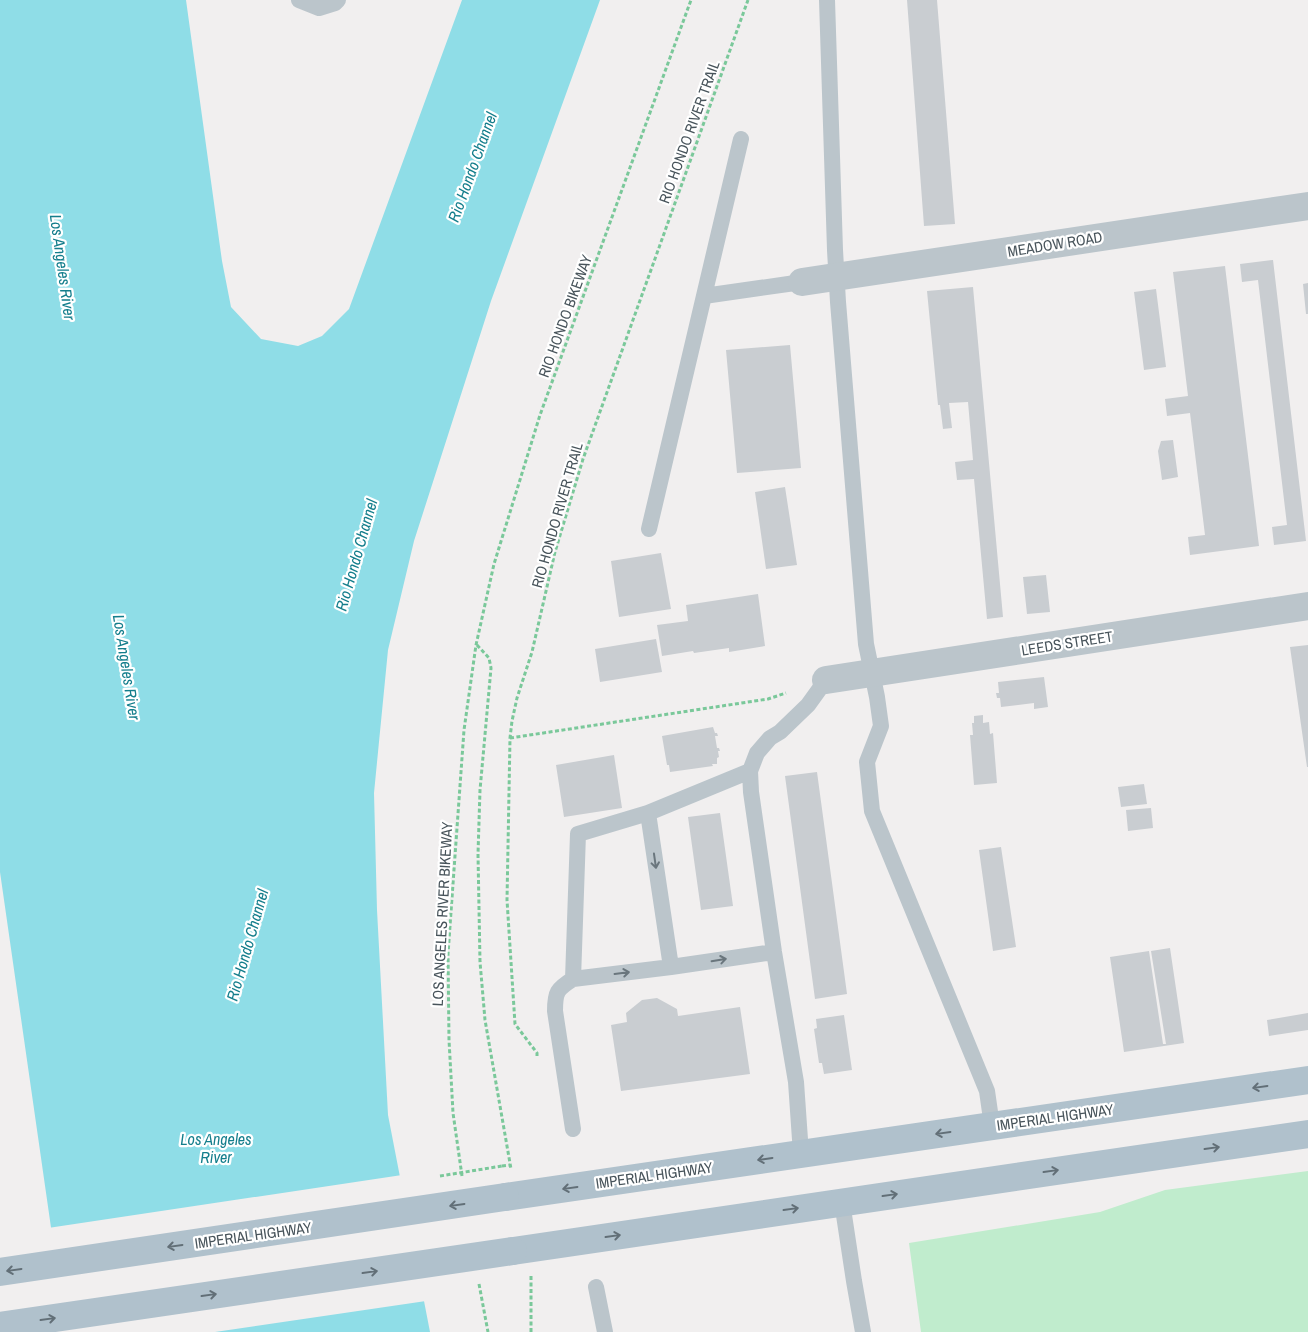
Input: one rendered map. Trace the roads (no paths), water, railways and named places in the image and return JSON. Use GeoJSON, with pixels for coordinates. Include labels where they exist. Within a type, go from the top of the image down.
{"type":"FeatureCollection","features":[{"type":"Feature","properties":{"kind":"main road","name":"IMPERIAL HIGHWAY"},"geometry":{"type":"LineString","coordinates":[[0,1272],[1308,1080]]}},
{"type":"Feature","properties":{"kind":"main road"},"geometry":{"type":"LineString","coordinates":[[0,1326],[1308,1134]]}},
{"type":"Feature","properties":{"kind":"street","name":"MEADOW ROAD"},"geometry":{"type":"LineString","coordinates":[[802,282],[1308,206]]}},
{"type":"Feature","properties":{"kind":"street","name":"LEEDS STREET"},"geometry":{"type":"LineString","coordinates":[[826,680],[1308,606]]}},
{"type":"Feature","properties":{"kind":"lane"},"geometry":{"type":"LineString","coordinates":[[299,0],[319,8],[335,3],[338,0]]}},
{"type":"Feature","properties":{"kind":"lane"},"geometry":{"type":"LineString","coordinates":[[827,0],[836,277],[866,644],[878,697],[881,726],[867,762],[872,811],[987,1091],[992,1126]]}},
{"type":"Feature","properties":{"kind":"lane"},"geometry":{"type":"LineString","coordinates":[[649,529],[741,139]]}},
{"type":"Feature","properties":{"kind":"lane"},"geometry":{"type":"LineString","coordinates":[[704,296],[802,282]]}},
{"type":"Feature","properties":{"kind":"lane"},"geometry":{"type":"LineString","coordinates":[[801,1154],[796,1082],[774,952],[751,792],[750,771],[757,753],[770,738],[780,732],[808,705],[826,680]]}},
{"type":"Feature","properties":{"kind":"lane"},"geometry":{"type":"LineString","coordinates":[[574,979],[578,834],[648,813],[750,771]]}},
{"type":"Feature","properties":{"kind":"lane"},"geometry":{"type":"LineString","coordinates":[[648,813],[671,967]]}},
{"type":"Feature","properties":{"kind":"lane"},"geometry":{"type":"LineString","coordinates":[[573,1129],[555,1011],[555,998],[562,986],[574,979],[774,952]]}},
{"type":"Feature","properties":{"kind":"lane"},"geometry":{"type":"LineString","coordinates":[[842,1202],[863,1332]]}},
{"type":"Feature","properties":{"kind":"lane"},"geometry":{"type":"LineString","coordinates":[[596,1287],[605,1332]]}},
{"type":"Feature","properties":{"kind":"water","name":"Los Angeles River"},"geometry":{"type":"Polygon","coordinates":[[[0,0],[186,0],[222,261],[231,307],[261,339],[298,346],[322,336],[349,309],[462,0],[600,0],[491,301],[414,541],[388,650],[374,793],[377,910],[388,1115],[430,1332],[66,1332],[0,872],[0,0]]]}},
{"type":"Feature","properties":{"kind":"water label","name":"Rio Hondo Channel"},"geometry":{"type":"Point","coordinates":[472,167]}},
{"type":"Feature","properties":{"kind":"water label","name":"Rio Hondo Channel"},"geometry":{"type":"Point","coordinates":[356,555]}},
{"type":"Feature","properties":{"kind":"water label","name":"Rio Hondo Channel"},"geometry":{"type":"Point","coordinates":[247,945]}}]}
